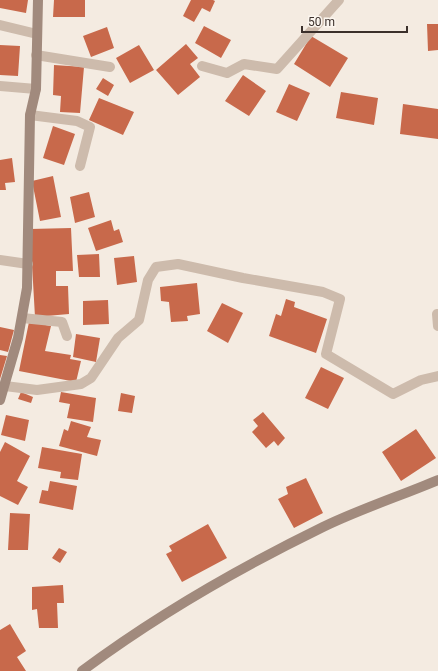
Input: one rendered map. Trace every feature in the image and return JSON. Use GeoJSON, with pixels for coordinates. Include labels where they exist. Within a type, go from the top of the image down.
{"type":"FeatureCollection","features":[{"type":"Feature","properties":{"kind":"street"},"geometry":{"type":"LineString","coordinates":[[0,400],[5,386],[22,318],[27,288],[30,115],[36,89],[38,0]]}},
{"type":"Feature","properties":{"kind":"street"},"geometry":{"type":"LineString","coordinates":[[202,66],[227,73],[244,64],[276,68],[339,0]]}},
{"type":"Feature","properties":{"kind":"street"},"geometry":{"type":"LineString","coordinates":[[0,25],[37,34]]}},
{"type":"Feature","properties":{"kind":"street"},"geometry":{"type":"LineString","coordinates":[[36,55],[110,67]]}},
{"type":"Feature","properties":{"kind":"street"},"geometry":{"type":"LineString","coordinates":[[0,86],[36,89]]}},
{"type":"Feature","properties":{"kind":"street"},"geometry":{"type":"LineString","coordinates":[[30,115],[77,121],[90,127],[80,166]]}},
{"type":"Feature","properties":{"kind":"street"},"geometry":{"type":"LineString","coordinates":[[0,260],[28,264]]}},
{"type":"Feature","properties":{"kind":"street"},"geometry":{"type":"LineString","coordinates":[[5,386],[37,390],[81,384],[91,378],[118,338],[139,320],[148,280],[156,267],[178,264],[243,278],[323,292],[340,299],[326,354],[393,394],[421,380],[438,376]]}},
{"type":"Feature","properties":{"kind":"street"},"geometry":{"type":"LineString","coordinates":[[437,314],[438,326]]}},
{"type":"Feature","properties":{"kind":"street"},"geometry":{"type":"LineString","coordinates":[[22,318],[62,322],[67,336]]}},
{"type":"Feature","properties":{"kind":"street"},"geometry":{"type":"LineString","coordinates":[[82,671],[118,644],[233,575],[324,526],[438,480]]}},
{"type":"Feature","properties":{"kind":"building"},"geometry":{"type":"Polygon","coordinates":[[[0,0],[28,0],[26,13],[0,8],[0,0]]]}},
{"type":"Feature","properties":{"kind":"building"},"geometry":{"type":"Polygon","coordinates":[[[54,0],[85,0],[85,17],[53,17],[54,0]]]}},
{"type":"Feature","properties":{"kind":"building"},"geometry":{"type":"Polygon","coordinates":[[[191,0],[215,1],[210,12],[202,8],[194,22],[183,16],[191,0]]]}},
{"type":"Feature","properties":{"kind":"building"},"geometry":{"type":"Polygon","coordinates":[[[427,24],[438,24],[438,50],[428,51],[427,24]]]}},
{"type":"Feature","properties":{"kind":"building"},"geometry":{"type":"Polygon","coordinates":[[[204,26],[231,40],[221,58],[195,43],[204,26]]]}},
{"type":"Feature","properties":{"kind":"building"},"geometry":{"type":"Polygon","coordinates":[[[107,27],[114,48],[91,57],[83,36],[107,27]]]}},
{"type":"Feature","properties":{"kind":"building"},"geometry":{"type":"Polygon","coordinates":[[[311,36],[348,58],[330,87],[294,64],[311,36]]]}},
{"type":"Feature","properties":{"kind":"building"},"geometry":{"type":"Polygon","coordinates":[[[186,44],[198,58],[190,64],[200,77],[178,95],[156,70],[186,44]]]}},
{"type":"Feature","properties":{"kind":"building"},"geometry":{"type":"Polygon","coordinates":[[[0,45],[20,46],[18,76],[0,75],[0,45]]]}},
{"type":"Feature","properties":{"kind":"building"},"geometry":{"type":"Polygon","coordinates":[[[139,45],[154,70],[130,83],[116,58],[139,45]]]}},
{"type":"Feature","properties":{"kind":"building"},"geometry":{"type":"Polygon","coordinates":[[[54,65],[84,67],[80,113],[60,112],[61,96],[53,95],[54,65]]]}},
{"type":"Feature","properties":{"kind":"building"},"geometry":{"type":"Polygon","coordinates":[[[243,75],[266,91],[249,116],[225,101],[243,75]]]}},
{"type":"Feature","properties":{"kind":"building"},"geometry":{"type":"Polygon","coordinates":[[[103,78],[114,85],[108,96],[96,89],[103,78]]]}},
{"type":"Feature","properties":{"kind":"building"},"geometry":{"type":"Polygon","coordinates":[[[289,84],[310,93],[297,121],[276,112],[289,84]]]}},
{"type":"Feature","properties":{"kind":"building"},"geometry":{"type":"Polygon","coordinates":[[[341,92],[378,98],[374,125],[336,118],[341,92]]]}},
{"type":"Feature","properties":{"kind":"building"},"geometry":{"type":"Polygon","coordinates":[[[99,98],[134,112],[123,135],[89,120],[99,98]]]}},
{"type":"Feature","properties":{"kind":"building"},"geometry":{"type":"Polygon","coordinates":[[[403,104],[438,109],[438,139],[400,134],[403,104]]]}},
{"type":"Feature","properties":{"kind":"building"},"geometry":{"type":"Polygon","coordinates":[[[53,126],[75,134],[64,165],[43,158],[53,126]]]}},
{"type":"Feature","properties":{"kind":"building"},"geometry":{"type":"Polygon","coordinates":[[[12,158],[15,182],[5,183],[6,190],[0,190],[0,160],[12,158]]]}},
{"type":"Feature","properties":{"kind":"building"},"geometry":{"type":"Polygon","coordinates":[[[53,176],[61,217],[40,221],[32,181],[53,176]]]}},
{"type":"Feature","properties":{"kind":"building"},"geometry":{"type":"Polygon","coordinates":[[[89,192],[95,217],[75,223],[70,197],[89,192]]]}},
{"type":"Feature","properties":{"kind":"building"},"geometry":{"type":"Polygon","coordinates":[[[111,220],[114,231],[119,229],[123,242],[96,251],[88,228],[111,220]]]}},
{"type":"Feature","properties":{"kind":"building"},"geometry":{"type":"Polygon","coordinates":[[[71,228],[73,271],[56,271],[56,286],[68,286],[69,314],[35,317],[30,229],[71,228]]]}},
{"type":"Feature","properties":{"kind":"building"},"geometry":{"type":"Polygon","coordinates":[[[99,254],[100,277],[79,277],[77,255],[99,254]]]}},
{"type":"Feature","properties":{"kind":"building"},"geometry":{"type":"Polygon","coordinates":[[[134,256],[137,282],[117,285],[114,258],[134,256]]]}},
{"type":"Feature","properties":{"kind":"building"},"geometry":{"type":"Polygon","coordinates":[[[197,283],[200,314],[187,316],[188,321],[171,322],[169,302],[161,301],[160,287],[197,283]]]}},
{"type":"Feature","properties":{"kind":"building"},"geometry":{"type":"Polygon","coordinates":[[[286,299],[295,302],[294,307],[327,319],[316,353],[269,336],[276,314],[281,316],[286,299]]]}},
{"type":"Feature","properties":{"kind":"building"},"geometry":{"type":"Polygon","coordinates":[[[108,300],[109,324],[83,325],[83,301],[108,300]]]}},
{"type":"Feature","properties":{"kind":"building"},"geometry":{"type":"Polygon","coordinates":[[[222,303],[243,313],[228,343],[207,331],[222,303]]]}},
{"type":"Feature","properties":{"kind":"building"},"geometry":{"type":"Polygon","coordinates":[[[29,322],[51,326],[45,351],[71,355],[70,359],[81,361],[76,382],[19,371],[29,322]]]}},
{"type":"Feature","properties":{"kind":"building"},"geometry":{"type":"Polygon","coordinates":[[[0,327],[14,330],[8,352],[0,350],[0,327]]]}},
{"type":"Feature","properties":{"kind":"building"},"geometry":{"type":"Polygon","coordinates":[[[76,334],[100,338],[96,362],[73,357],[76,334]]]}},
{"type":"Feature","properties":{"kind":"building"},"geometry":{"type":"Polygon","coordinates":[[[0,355],[7,356],[0,379],[0,355]]]}},
{"type":"Feature","properties":{"kind":"building"},"geometry":{"type":"Polygon","coordinates":[[[321,367],[344,378],[328,409],[305,398],[321,367]]]}},
{"type":"Feature","properties":{"kind":"building"},"geometry":{"type":"Polygon","coordinates":[[[21,392],[33,397],[31,403],[18,399],[21,392]]]}},
{"type":"Feature","properties":{"kind":"building"},"geometry":{"type":"Polygon","coordinates":[[[61,392],[96,398],[93,422],[67,418],[70,404],[59,402],[61,392]]]}},
{"type":"Feature","properties":{"kind":"building"},"geometry":{"type":"Polygon","coordinates":[[[121,393],[135,396],[132,413],[118,411],[121,393]]]}},
{"type":"Feature","properties":{"kind":"building"},"geometry":{"type":"Polygon","coordinates":[[[263,412],[285,438],[278,446],[274,441],[266,448],[252,432],[258,426],[253,420],[263,412]]]}},
{"type":"Feature","properties":{"kind":"building"},"geometry":{"type":"Polygon","coordinates":[[[6,415],[29,420],[25,441],[1,435],[6,415]]]}},
{"type":"Feature","properties":{"kind":"building"},"geometry":{"type":"Polygon","coordinates":[[[71,421],[91,427],[87,437],[101,440],[97,456],[59,446],[64,429],[68,431],[71,421]]]}},
{"type":"Feature","properties":{"kind":"building"},"geometry":{"type":"Polygon","coordinates":[[[416,429],[436,458],[401,481],[382,452],[416,429]]]}},
{"type":"Feature","properties":{"kind":"building"},"geometry":{"type":"Polygon","coordinates":[[[5,442],[30,456],[17,481],[28,487],[18,505],[0,496],[0,452],[5,442]]]}},
{"type":"Feature","properties":{"kind":"building"},"geometry":{"type":"Polygon","coordinates":[[[42,447],[82,454],[78,480],[60,478],[61,472],[38,468],[42,447]]]}},
{"type":"Feature","properties":{"kind":"building"},"geometry":{"type":"Polygon","coordinates":[[[306,478],[323,513],[294,528],[278,499],[288,494],[286,487],[306,478]]]}},
{"type":"Feature","properties":{"kind":"building"},"geometry":{"type":"Polygon","coordinates":[[[50,481],[77,486],[73,510],[39,503],[42,490],[48,491],[50,481]]]}},
{"type":"Feature","properties":{"kind":"building"},"geometry":{"type":"Polygon","coordinates":[[[10,513],[30,514],[28,550],[8,550],[10,513]]]}},
{"type":"Feature","properties":{"kind":"building"},"geometry":{"type":"Polygon","coordinates":[[[208,524],[227,558],[182,582],[166,554],[172,551],[169,546],[208,524]]]}},
{"type":"Feature","properties":{"kind":"building"},"geometry":{"type":"Polygon","coordinates":[[[59,548],[67,552],[60,563],[52,558],[59,548]]]}},
{"type":"Feature","properties":{"kind":"building"},"geometry":{"type":"Polygon","coordinates":[[[63,585],[64,603],[57,603],[58,628],[39,628],[37,609],[32,610],[32,587],[63,585]]]}},
{"type":"Feature","properties":{"kind":"building"},"geometry":{"type":"Polygon","coordinates":[[[10,624],[26,651],[17,657],[26,671],[0,671],[0,630],[10,624]]]}}]}
